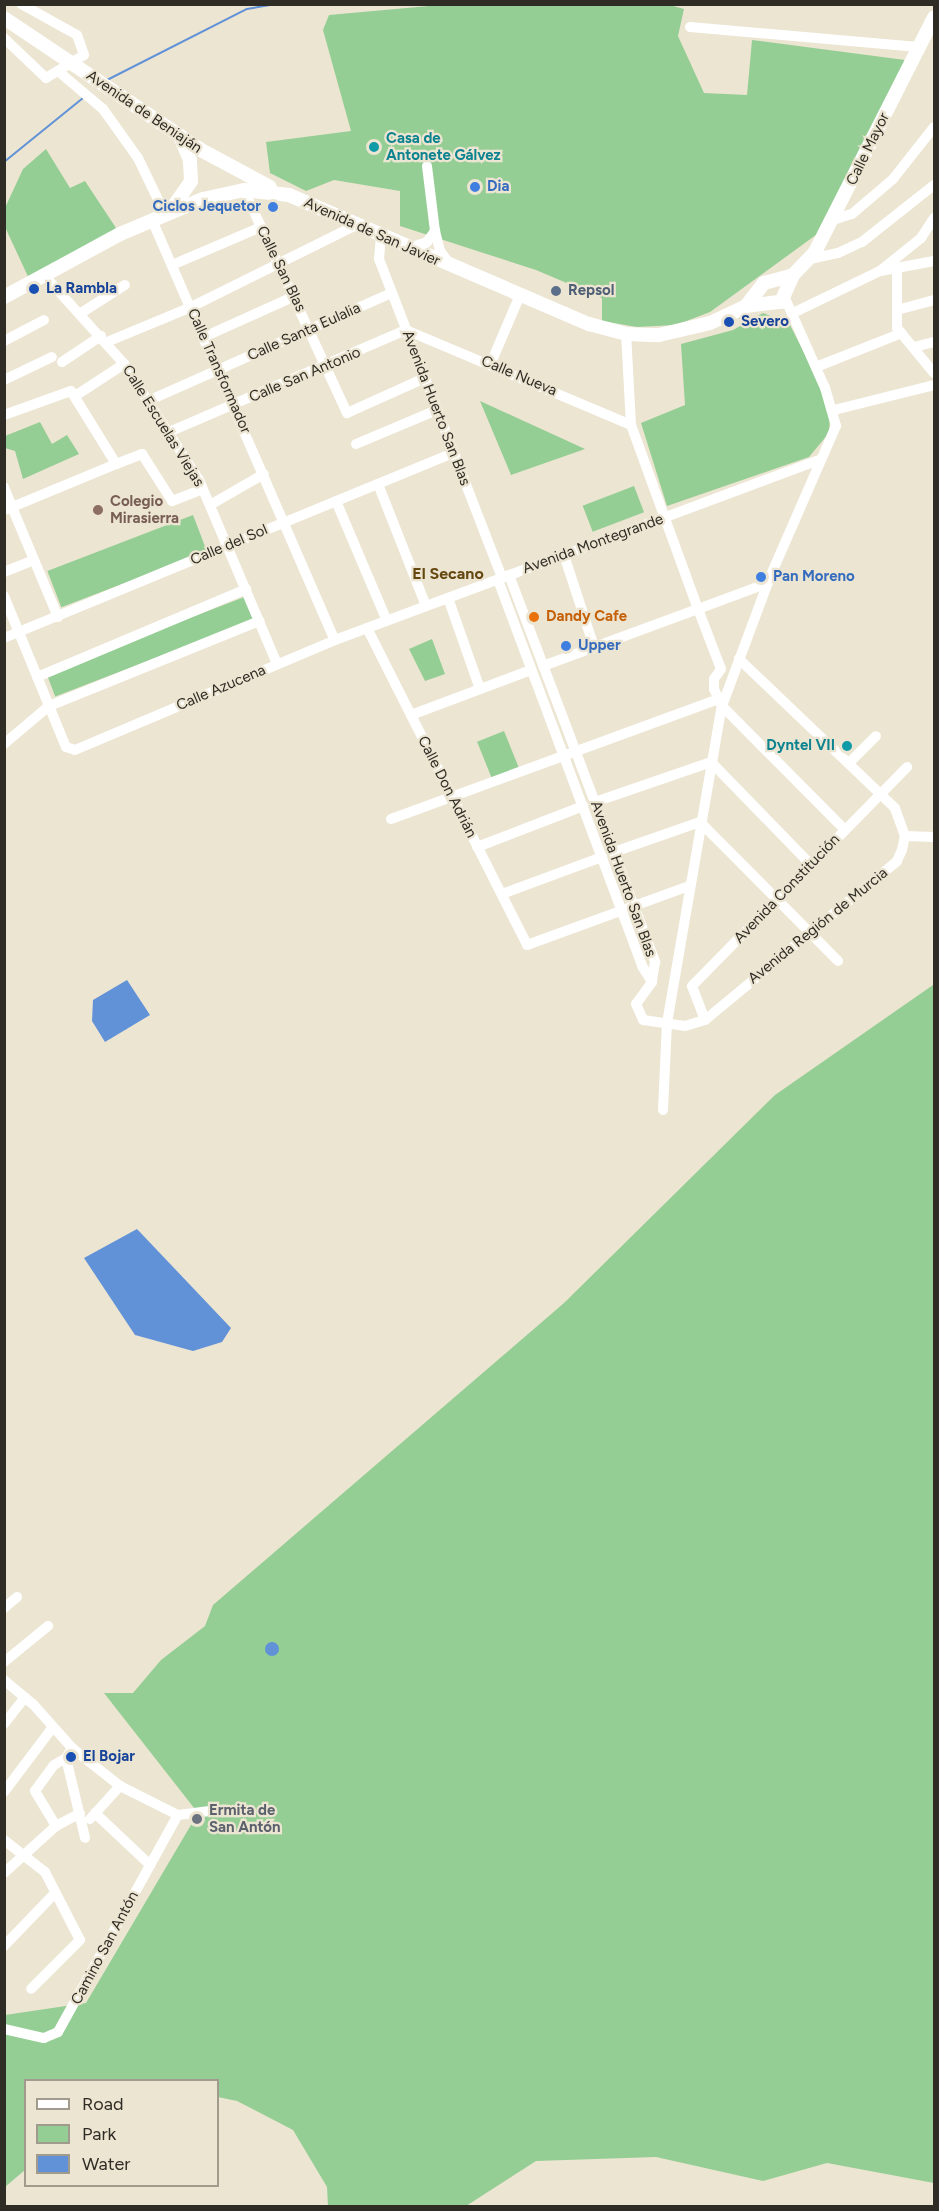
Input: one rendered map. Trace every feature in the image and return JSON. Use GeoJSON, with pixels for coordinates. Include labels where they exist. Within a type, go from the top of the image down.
{"type":"FeatureCollection","features":[{"type":"Feature","properties":{"kind":"main road","name":"Avenida de Beniaján"},"geometry":{"type":"LineString","coordinates":[[4,18],[248,184],[289,195]]}},
{"type":"Feature","properties":{"kind":"main road","name":"Calle Mayor"},"geometry":{"type":"LineString","coordinates":[[784,295],[793,275],[810,259],[833,220],[918,46],[933,25]]}},
{"type":"Feature","properties":{"kind":"main road"},"geometry":{"type":"LineString","coordinates":[[158,217],[182,199],[190,181],[189,154],[178,135]]}},
{"type":"Feature","properties":{"kind":"main road"},"geometry":{"type":"LineString","coordinates":[[4,297],[44,274],[158,217],[248,184]]}},
{"type":"Feature","properties":{"kind":"main road","name":"Avenida de San Javier"},"geometry":{"type":"LineString","coordinates":[[289,195],[589,324],[626,334],[677,333],[746,306],[768,306]]}},
{"type":"Feature","properties":{"kind":"main road","name":"Calle Mayor"},"geometry":{"type":"LineString","coordinates":[[773,281],[793,275]]}},
{"type":"Feature","properties":{"kind":"main road"},"geometry":{"type":"LineString","coordinates":[[773,281],[781,285],[784,295],[768,306],[759,290],[764,283],[773,281]]}},
{"type":"Feature","properties":{"kind":"main road","name":"Avenida de San Javier"},"geometry":{"type":"LineString","coordinates":[[746,306],[759,290]]}},
{"type":"Feature","properties":{"kind":"street"},"geometry":{"type":"LineString","coordinates":[[4,38],[46,78],[84,55],[77,35],[21,4]]}},
{"type":"Feature","properties":{"kind":"street"},"geometry":{"type":"LineString","coordinates":[[690,27],[918,46]]}},
{"type":"Feature","properties":{"kind":"street","name":"Calle Transformador"},"geometry":{"type":"LineString","coordinates":[[58,71],[103,109],[138,158],[172,265],[335,640]]}},
{"type":"Feature","properties":{"kind":"street"},"geometry":{"type":"LineString","coordinates":[[833,220],[852,214],[886,185],[934,127]]}},
{"type":"Feature","properties":{"kind":"street"},"geometry":{"type":"LineString","coordinates":[[427,165],[435,231],[442,256],[452,267]]}},
{"type":"Feature","properties":{"kind":"street","name":"Calle San Blas"},"geometry":{"type":"LineString","coordinates":[[248,184],[261,227],[280,263],[346,414],[424,378]]}},
{"type":"Feature","properties":{"kind":"street"},"geometry":{"type":"LineString","coordinates":[[810,259],[838,253],[862,242],[934,185]]}},
{"type":"Feature","properties":{"kind":"street"},"geometry":{"type":"LineString","coordinates":[[768,306],[792,311],[880,271],[921,238],[934,218]]}},
{"type":"Feature","properties":{"kind":"street"},"geometry":{"type":"LineString","coordinates":[[4,380],[104,339],[191,307],[356,225]]}},
{"type":"Feature","properties":{"kind":"street"},"geometry":{"type":"LineString","coordinates":[[172,265],[261,227]]}},
{"type":"Feature","properties":{"kind":"street"},"geometry":{"type":"LineString","coordinates":[[409,248],[427,242],[435,231]]}},
{"type":"Feature","properties":{"kind":"street"},"geometry":{"type":"LineString","coordinates":[[921,238],[934,234]]}},
{"type":"Feature","properties":{"kind":"street","name":"Avenida Huerto San Blas"},"geometry":{"type":"LineString","coordinates":[[381,236],[379,259],[453,453],[503,578],[543,666],[614,852],[655,962],[652,982]]}},
{"type":"Feature","properties":{"kind":"street"},"geometry":{"type":"LineString","coordinates":[[880,271],[934,261]]}},
{"type":"Feature","properties":{"kind":"street"},"geometry":{"type":"LineString","coordinates":[[897,269],[897,328],[934,373]]}},
{"type":"Feature","properties":{"kind":"street","name":"Calle Escuelas Viejas"},"geometry":{"type":"LineString","coordinates":[[44,274],[104,339],[150,400],[203,489],[277,664]]}},
{"type":"Feature","properties":{"kind":"street"},"geometry":{"type":"LineString","coordinates":[[81,313],[125,285]]}},
{"type":"Feature","properties":{"kind":"street","name":"Calle Santa Eulalia"},"geometry":{"type":"LineString","coordinates":[[150,400],[392,292]]}},
{"type":"Feature","properties":{"kind":"street"},"geometry":{"type":"LineString","coordinates":[[491,363],[520,295]]}},
{"type":"Feature","properties":{"kind":"street"},"geometry":{"type":"LineString","coordinates":[[663,1110],[667,1023],[721,703],[819,460],[835,433],[834,410],[784,295]]}},
{"type":"Feature","properties":{"kind":"street"},"geometry":{"type":"LineString","coordinates":[[204,337],[295,296]]}},
{"type":"Feature","properties":{"kind":"street"},"geometry":{"type":"LineString","coordinates":[[897,310],[934,300]]}},
{"type":"Feature","properties":{"kind":"street"},"geometry":{"type":"LineString","coordinates":[[4,341],[44,320]]}},
{"type":"Feature","properties":{"kind":"street","name":"Calle Nueva"},"geometry":{"type":"LineString","coordinates":[[406,330],[491,363],[631,425]]}},
{"type":"Feature","properties":{"kind":"street","name":"Calle San Antonio"},"geometry":{"type":"LineString","coordinates":[[169,432],[406,330]]}},
{"type":"Feature","properties":{"kind":"street"},"geometry":{"type":"LineString","coordinates":[[816,367],[902,333]]}},
{"type":"Feature","properties":{"kind":"street"},"geometry":{"type":"LineString","coordinates":[[626,334],[631,425],[721,669],[714,679],[721,703],[845,830]]}},
{"type":"Feature","properties":{"kind":"street"},"geometry":{"type":"LineString","coordinates":[[914,347],[934,342]]}},
{"type":"Feature","properties":{"kind":"street"},"geometry":{"type":"LineString","coordinates":[[4,415],[73,393],[124,363]]}},
{"type":"Feature","properties":{"kind":"street"},"geometry":{"type":"LineString","coordinates":[[834,410],[934,385]]}},
{"type":"Feature","properties":{"kind":"street"},"geometry":{"type":"LineString","coordinates":[[73,393],[116,464]]}},
{"type":"Feature","properties":{"kind":"street"},"geometry":{"type":"LineString","coordinates":[[356,444],[437,410]]}},
{"type":"Feature","properties":{"kind":"street","name":"Calle del Sol"},"geometry":{"type":"LineString","coordinates":[[4,638],[453,453]]}},
{"type":"Feature","properties":{"kind":"street"},"geometry":{"type":"LineString","coordinates":[[8,508],[142,454],[172,501],[203,489]]}},
{"type":"Feature","properties":{"kind":"street","name":"Avenida Montegrande"},"geometry":{"type":"LineString","coordinates":[[367,628],[819,460]]}},
{"type":"Feature","properties":{"kind":"street"},"geometry":{"type":"LineString","coordinates":[[210,505],[264,474]]}},
{"type":"Feature","properties":{"kind":"street"},"geometry":{"type":"LineString","coordinates":[[378,484],[426,606]]}},
{"type":"Feature","properties":{"kind":"street"},"geometry":{"type":"LineString","coordinates":[[4,487],[8,508],[34,560],[58,617]]}},
{"type":"Feature","properties":{"kind":"street"},"geometry":{"type":"LineString","coordinates":[[336,501],[387,621]]}},
{"type":"Feature","properties":{"kind":"street"},"geometry":{"type":"LineString","coordinates":[[564,555],[594,647]]}},
{"type":"Feature","properties":{"kind":"street"},"geometry":{"type":"LineString","coordinates":[[4,572],[34,560]]}},
{"type":"Feature","properties":{"kind":"street","name":"Avenida Huerto San Blas"},"geometry":{"type":"LineString","coordinates":[[503,578],[531,670],[621,910],[652,982]]}},
{"type":"Feature","properties":{"kind":"street"},"geometry":{"type":"LineString","coordinates":[[543,666],[768,583]]}},
{"type":"Feature","properties":{"kind":"street"},"geometry":{"type":"LineString","coordinates":[[37,677],[246,589]]}},
{"type":"Feature","properties":{"kind":"street"},"geometry":{"type":"LineString","coordinates":[[4,596],[49,706]]}},
{"type":"Feature","properties":{"kind":"street"},"geometry":{"type":"LineString","coordinates":[[448,598],[480,689]]}},
{"type":"Feature","properties":{"kind":"street"},"geometry":{"type":"LineString","coordinates":[[4,744],[49,706],[259,621]]}},
{"type":"Feature","properties":{"kind":"street","name":"Calle Azucena"},"geometry":{"type":"LineString","coordinates":[[49,706],[66,747],[75,750],[367,628]]}},
{"type":"Feature","properties":{"kind":"street","name":"Calle Don Adrián"},"geometry":{"type":"LineString","coordinates":[[367,628],[527,945],[621,910]]}},
{"type":"Feature","properties":{"kind":"street"},"geometry":{"type":"LineString","coordinates":[[739,659],[895,808],[905,836],[934,837]]}},
{"type":"Feature","properties":{"kind":"street"},"geometry":{"type":"LineString","coordinates":[[411,715],[531,670]]}},
{"type":"Feature","properties":{"kind":"street"},"geometry":{"type":"LineString","coordinates":[[391,819],[576,752],[721,703]]}},
{"type":"Feature","properties":{"kind":"street"},"geometry":{"type":"LineString","coordinates":[[849,763],[876,736]]}},
{"type":"Feature","properties":{"kind":"street"},"geometry":{"type":"LineString","coordinates":[[595,802],[711,762]]}},
{"type":"Feature","properties":{"kind":"street"},"geometry":{"type":"LineString","coordinates":[[711,762],[811,865]]}},
{"type":"Feature","properties":{"kind":"street","name":"Avenida Constitución"},"geometry":{"type":"LineString","coordinates":[[705,1020],[692,986],[907,767]]}},
{"type":"Feature","properties":{"kind":"street"},"geometry":{"type":"LineString","coordinates":[[477,847],[583,806]]}},
{"type":"Feature","properties":{"kind":"street"},"geometry":{"type":"LineString","coordinates":[[614,852],[700,822]]}},
{"type":"Feature","properties":{"kind":"street"},"geometry":{"type":"LineString","coordinates":[[700,822],[775,901],[838,961]]}},
{"type":"Feature","properties":{"kind":"street","name":"Avenida Región de Murcia"},"geometry":{"type":"LineString","coordinates":[[705,1020],[807,933],[897,861],[905,836]]}},
{"type":"Feature","properties":{"kind":"street"},"geometry":{"type":"LineString","coordinates":[[502,894],[602,857]]}},
{"type":"Feature","properties":{"kind":"street"},"geometry":{"type":"LineString","coordinates":[[621,910],[689,886]]}},
{"type":"Feature","properties":{"kind":"street"},"geometry":{"type":"LineString","coordinates":[[652,982],[636,1004],[644,1020],[685,1026],[705,1020]]}},
{"type":"Feature","properties":{"kind":"street"},"geometry":{"type":"LineString","coordinates":[[4,1608],[17,1597]]}},
{"type":"Feature","properties":{"kind":"street"},"geometry":{"type":"LineString","coordinates":[[4,1662],[48,1626]]}},
{"type":"Feature","properties":{"kind":"street"},"geometry":{"type":"LineString","coordinates":[[4,1680],[25,1697],[72,1748],[120,1786],[178,1815],[218,1810]]}},
{"type":"Feature","properties":{"kind":"street"},"geometry":{"type":"LineString","coordinates":[[4,1724],[25,1697]]}},
{"type":"Feature","properties":{"kind":"street"},"geometry":{"type":"LineString","coordinates":[[4,1792],[53,1727]]}},
{"type":"Feature","properties":{"kind":"street"},"geometry":{"type":"LineString","coordinates":[[56,1827],[35,1791],[54,1765],[66,1758],[72,1748]]}},
{"type":"Feature","properties":{"kind":"street"},"geometry":{"type":"LineString","coordinates":[[66,1758],[84,1825],[85,1838]]}},
{"type":"Feature","properties":{"kind":"street"},"geometry":{"type":"LineString","coordinates":[[84,1825],[120,1786]]}},
{"type":"Feature","properties":{"kind":"street"},"geometry":{"type":"LineString","coordinates":[[4,1873],[22,1854],[56,1827],[80,1813]]}},
{"type":"Feature","properties":{"kind":"street"},"geometry":{"type":"LineString","coordinates":[[95,1813],[150,1865]]}},
{"type":"Feature","properties":{"kind":"street","name":"Camino San Antón"},"geometry":{"type":"LineString","coordinates":[[4,2029],[44,2038],[58,2032],[178,1815]]}},
{"type":"Feature","properties":{"kind":"street"},"geometry":{"type":"LineString","coordinates":[[4,1840],[45,1872],[80,1940],[31,1989]]}},
{"type":"Feature","properties":{"kind":"street"},"geometry":{"type":"LineString","coordinates":[[4,1946],[55,1893]]}},
{"type":"Feature","properties":{"kind":"green space"},"geometry":{"type":"Polygon","coordinates":[[[451,4],[666,4],[684,9],[678,36],[704,93],[747,95],[752,40],[905,60],[820,232],[710,312],[676,325],[637,327],[602,321],[602,298],[536,270],[400,226],[400,191],[334,180],[306,191],[270,173],[266,142],[351,131],[323,30],[329,15],[451,4]]]}},
{"type":"Feature","properties":{"kind":"green space"},"geometry":{"type":"Polygon","coordinates":[[[46,149],[70,188],[85,181],[120,234],[31,283],[5,227],[4,210],[23,169],[46,149]]]}},
{"type":"Feature","properties":{"kind":"green space"},"geometry":{"type":"Polygon","coordinates":[[[763,313],[789,323],[819,382],[830,416],[829,433],[809,457],[667,506],[641,423],[685,405],[681,344],[733,330],[763,313]]]}},
{"type":"Feature","properties":{"kind":"green space"},"geometry":{"type":"Polygon","coordinates":[[[480,401],[585,449],[511,475],[480,401]]]}},
{"type":"Feature","properties":{"kind":"green space"},"geometry":{"type":"Polygon","coordinates":[[[40,422],[52,444],[67,435],[79,454],[23,479],[15,451],[5,448],[5,436],[40,422]]]}},
{"type":"Feature","properties":{"kind":"green space"},"geometry":{"type":"Polygon","coordinates":[[[634,486],[644,512],[593,532],[583,506],[634,486]]]}},
{"type":"Feature","properties":{"kind":"green space"},"geometry":{"type":"Polygon","coordinates":[[[193,515],[207,551],[61,607],[47,571],[193,515]]]}},
{"type":"Feature","properties":{"kind":"green space"},"geometry":{"type":"Polygon","coordinates":[[[247,596],[256,619],[55,696],[46,673],[247,596]]]}},
{"type":"Feature","properties":{"kind":"green space"},"geometry":{"type":"Polygon","coordinates":[[[432,639],[445,674],[425,681],[409,649],[432,639]]]}},
{"type":"Feature","properties":{"kind":"green space"},"geometry":{"type":"Polygon","coordinates":[[[504,731],[519,769],[492,780],[477,742],[504,731]]]}},
{"type":"Feature","properties":{"kind":"green space"},"geometry":{"type":"Polygon","coordinates":[[[934,980],[934,2183],[827,2163],[763,2181],[656,2157],[536,2161],[466,2206],[328,2206],[327,2187],[293,2130],[237,2101],[219,2097],[219,2079],[24,2079],[24,2171],[5,2187],[5,2015],[86,2003],[198,1813],[104,1693],[133,1693],[161,1660],[205,1626],[213,1605],[564,1303],[775,1095],[933,985],[934,980]]]}},
{"type":"Feature","properties":{"kind":"water"},"geometry":{"type":"Polygon","coordinates":[[[127,980],[150,1015],[105,1042],[92,1021],[93,1000],[127,980]]]}},
{"type":"Feature","properties":{"kind":"water"},"geometry":{"type":"Polygon","coordinates":[[[137,1229],[231,1328],[222,1342],[193,1351],[135,1335],[84,1258],[137,1229]]]}},
{"type":"Feature","properties":{"kind":"water"},"geometry":{"type":"Polygon","coordinates":[[[272,1642],[277,1644],[279,1649],[277,1654],[272,1656],[267,1654],[265,1649],[267,1644],[272,1642]]]}},
{"type":"Feature","properties":{"kind":"waterway"},"geometry":{"type":"LineString","coordinates":[[107,80],[247,9],[276,4]]}},
{"type":"Feature","properties":{"kind":"waterway"},"geometry":{"type":"LineString","coordinates":[[4,162],[83,98]]}},
{"type":"Feature","properties":{"kind":"place","name":"Casa de Antonete Gálvez"},"geometry":{"type":"Point","coordinates":[374,147]}},
{"type":"Feature","properties":{"kind":"place","name":"Dia"},"geometry":{"type":"Point","coordinates":[475,187]}},
{"type":"Feature","properties":{"kind":"place","name":"Ciclos Jequetor"},"geometry":{"type":"Point","coordinates":[273,207]}},
{"type":"Feature","properties":{"kind":"place","name":"La Rambla"},"geometry":{"type":"Point","coordinates":[34,289]}},
{"type":"Feature","properties":{"kind":"place","name":"Repsol"},"geometry":{"type":"Point","coordinates":[556,291]}},
{"type":"Feature","properties":{"kind":"place","name":"Severo"},"geometry":{"type":"Point","coordinates":[729,322]}},
{"type":"Feature","properties":{"kind":"place","name":"Colegio Mirasierra"},"geometry":{"type":"Point","coordinates":[98,510]}},
{"type":"Feature","properties":{"kind":"place","name":"Pan Moreno"},"geometry":{"type":"Point","coordinates":[761,577]}},
{"type":"Feature","properties":{"kind":"place","name":"Dandy Cafe"},"geometry":{"type":"Point","coordinates":[534,617]}},
{"type":"Feature","properties":{"kind":"place","name":"Upper"},"geometry":{"type":"Point","coordinates":[566,646]}},
{"type":"Feature","properties":{"kind":"place","name":"Dyntel VII"},"geometry":{"type":"Point","coordinates":[847,746]}},
{"type":"Feature","properties":{"kind":"place","name":"El Bojar"},"geometry":{"type":"Point","coordinates":[71,1757]}},
{"type":"Feature","properties":{"kind":"place","name":"Ermita de San Antón"},"geometry":{"type":"Point","coordinates":[197,1819]}},
{"type":"Feature","properties":{"kind":"district","name":"El Secano"},"geometry":{"type":"Point","coordinates":[448,574]}}]}
